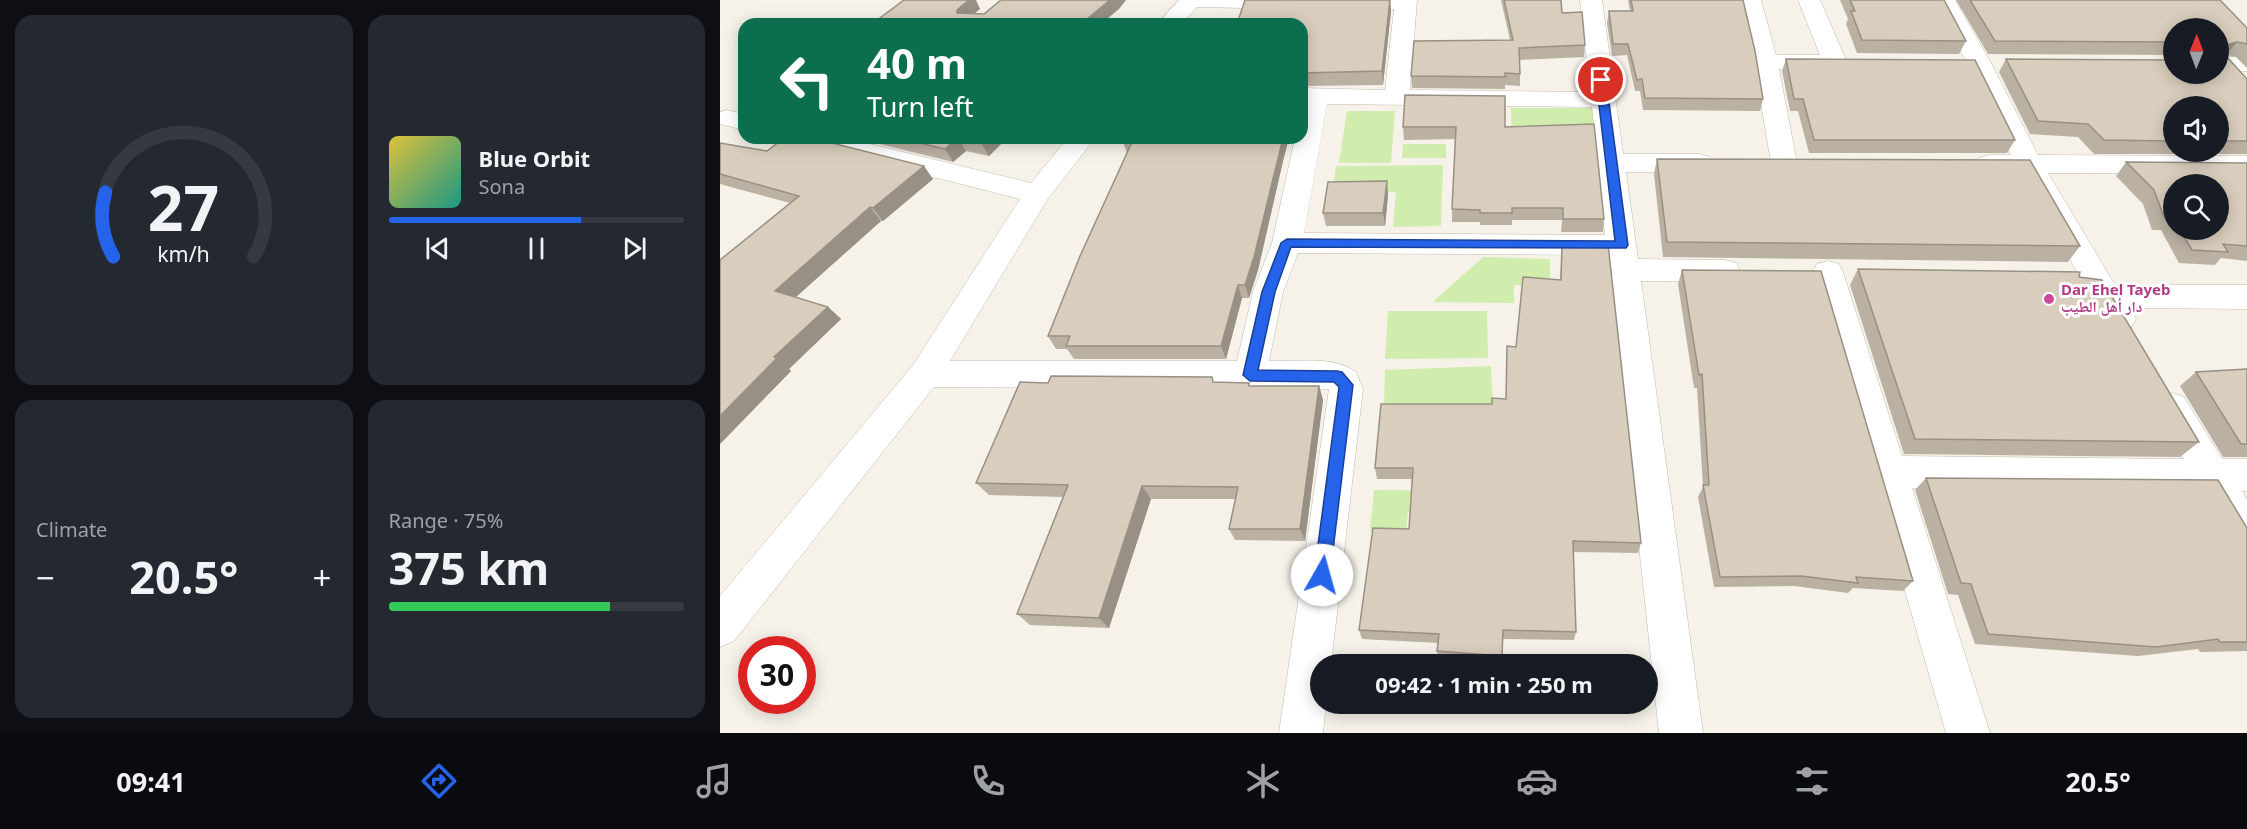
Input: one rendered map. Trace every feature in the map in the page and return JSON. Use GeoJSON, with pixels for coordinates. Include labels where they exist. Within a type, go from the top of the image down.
{"type":"FeatureCollection","features":[{"type":"Feature","properties":{"kind":"street"},"geometry":{"type":"LineString","coordinates":[[1174,18],[1191,0]]}},
{"type":"Feature","properties":{"kind":"street"},"geometry":{"type":"LineString","coordinates":[[1196,0],[1406,1],[1397,99]]}},
{"type":"Feature","properties":{"kind":"street"},"geometry":{"type":"LineString","coordinates":[[1591,0],[1681,733]]}},
{"type":"Feature","properties":{"kind":"street"},"geometry":{"type":"LineString","coordinates":[[1750,0],[1766,62],[1784,163]]}},
{"type":"Feature","properties":{"kind":"street"},"geometry":{"type":"LineString","coordinates":[[1809,0],[1835,62]]}},
{"type":"Feature","properties":{"kind":"street"},"geometry":{"type":"LineString","coordinates":[[1944,0],[2029,165],[2134,343]]}},
{"type":"Feature","properties":{"kind":"street"},"geometry":{"type":"LineString","coordinates":[[1766,62],[1859,62]]}},
{"type":"Feature","properties":{"kind":"street"},"geometry":{"type":"LineString","coordinates":[[2231,64],[2247,86]]}},
{"type":"Feature","properties":{"kind":"street"},"geometry":{"type":"LineString","coordinates":[[1309,96],[1397,99],[1604,100]]}},
{"type":"Feature","properties":{"kind":"street"},"geometry":{"type":"LineString","coordinates":[[841,144],[1037,194]]}},
{"type":"Feature","properties":{"kind":"street"},"geometry":{"type":"LineString","coordinates":[[720,627],[925,374],[1037,194],[1077,144]]}},
{"type":"Feature","properties":{"kind":"street"},"geometry":{"type":"LineString","coordinates":[[1250,375],[1268,292],[1287,243],[1302,144]]}},
{"type":"Feature","properties":{"kind":"street"},"geometry":{"type":"LineString","coordinates":[[1612,163],[1726,163]]}},
{"type":"Feature","properties":{"kind":"street"},"geometry":{"type":"LineString","coordinates":[[1959,164],[2247,165]]}},
{"type":"Feature","properties":{"kind":"street"},"geometry":{"type":"LineString","coordinates":[[1287,243],[1623,258],[1756,271]]}},
{"type":"Feature","properties":{"kind":"street"},"geometry":{"type":"LineString","coordinates":[[1831,272],[1968,733]]}},
{"type":"Feature","properties":{"kind":"street"},"geometry":{"type":"LineString","coordinates":[[2059,275],[2100,285],[2247,297]]}},
{"type":"Feature","properties":{"kind":"street"},"geometry":{"type":"LineString","coordinates":[[925,374],[1337,376],[1347,385],[1301,733]]}},
{"type":"Feature","properties":{"kind":"street"},"geometry":{"type":"LineString","coordinates":[[2157,383],[2247,534]]}},
{"type":"Feature","properties":{"kind":"street"},"geometry":{"type":"LineString","coordinates":[[1889,472],[2247,475]]}},
{"type":"Feature","properties":{"kind":"green space"},"geometry":{"type":"Polygon","coordinates":[[[1511,108],[1594,108],[1597,134],[1512,158],[1511,108]]]}},
{"type":"Feature","properties":{"kind":"green space"},"geometry":{"type":"Polygon","coordinates":[[[1347,111],[1395,111],[1391,163],[1339,163],[1347,111]]]}},
{"type":"Feature","properties":{"kind":"green space"},"geometry":{"type":"Polygon","coordinates":[[[1403,144],[1446,144],[1446,158],[1402,158],[1403,144]]]}},
{"type":"Feature","properties":{"kind":"green space"},"geometry":{"type":"Polygon","coordinates":[[[1443,165],[1441,226],[1393,227],[1396,192],[1333,192],[1336,166],[1443,165]]]}},
{"type":"Feature","properties":{"kind":"green space"},"geometry":{"type":"Polygon","coordinates":[[[1483,257],[1550,259],[1550,286],[1514,285],[1514,303],[1433,302],[1483,257]]]}},
{"type":"Feature","properties":{"kind":"green space"},"geometry":{"type":"Polygon","coordinates":[[[1388,311],[1487,311],[1488,358],[1385,359],[1388,311]]]}},
{"type":"Feature","properties":{"kind":"green space"},"geometry":{"type":"Polygon","coordinates":[[[1491,366],[1493,406],[1384,410],[1385,370],[1491,366]]]}},
{"type":"Feature","properties":{"kind":"green space"},"geometry":{"type":"Polygon","coordinates":[[[1374,490],[1492,491],[1492,513],[1408,512],[1406,531],[1370,531],[1374,490]]]}},
{"type":"Feature","properties":{"kind":"building"},"geometry":{"type":"Polygon","coordinates":[[[904,0],[969,0],[957,10],[957,13],[984,14],[1001,0],[1110,0],[1088,18],[880,18],[904,0]]]}},
{"type":"Feature","properties":{"kind":"building"},"geometry":{"type":"Polygon","coordinates":[[[1245,0],[1390,0],[1382,71],[1308,73],[1308,18],[1239,18],[1245,0]]]}},
{"type":"Feature","properties":{"kind":"building"},"geometry":{"type":"Polygon","coordinates":[[[1504,0],[1561,0],[1562,13],[1582,12],[1585,45],[1519,48],[1520,74],[1505,73],[1505,77],[1411,76],[1414,41],[1513,40],[1504,0]]]}},
{"type":"Feature","properties":{"kind":"building"},"geometry":{"type":"Polygon","coordinates":[[[1631,0],[1743,0],[1763,99],[1645,98],[1642,79],[1637,80],[1628,44],[1613,44],[1609,11],[1633,11],[1631,0]]]}},
{"type":"Feature","properties":{"kind":"building"},"geometry":{"type":"Polygon","coordinates":[[[1850,0],[1944,0],[1966,41],[1862,40],[1851,11],[1855,11],[1850,0]]]}},
{"type":"Feature","properties":{"kind":"building"},"geometry":{"type":"Polygon","coordinates":[[[1970,0],[2220,0],[2247,28],[2247,44],[2237,42],[2229,44],[2229,18],[2163,18],[2163,42],[1995,41],[1970,0]]]}},
{"type":"Feature","properties":{"kind":"building"},"geometry":{"type":"Polygon","coordinates":[[[1786,59],[1975,60],[2015,140],[1814,140],[1803,99],[1794,99],[1786,59]]]}},
{"type":"Feature","properties":{"kind":"building"},"geometry":{"type":"Polygon","coordinates":[[[2006,59],[2163,60],[2163,84],[2229,84],[2229,59],[2247,79],[2247,141],[2229,141],[2229,96],[2163,96],[2163,141],[2104,140],[2088,124],[2038,121],[2006,59]]]}},
{"type":"Feature","properties":{"kind":"building"},"geometry":{"type":"Polygon","coordinates":[[[1405,95],[1505,96],[1505,127],[1594,124],[1604,219],[1563,219],[1563,208],[1512,208],[1512,213],[1480,213],[1480,210],[1452,209],[1456,127],[1403,127],[1405,95]]]}},
{"type":"Feature","properties":{"kind":"building"},"geometry":{"type":"Polygon","coordinates":[[[720,143],[767,151],[776,144],[836,144],[924,166],[873,208],[870,207],[775,291],[828,307],[774,357],[777,358],[720,416],[720,260],[799,196],[720,174],[720,143]]]}},
{"type":"Feature","properties":{"kind":"building"},"geometry":{"type":"Polygon","coordinates":[[[924,144],[951,144],[945,149],[924,144]]]}},
{"type":"Feature","properties":{"kind":"building"},"geometry":{"type":"Polygon","coordinates":[[[1131,144],[1282,144],[1254,257],[1245,285],[1238,285],[1221,346],[1066,346],[1070,336],[1048,336],[1080,256],[1131,144]]]}},
{"type":"Feature","properties":{"kind":"building"},"geometry":{"type":"Polygon","coordinates":[[[1657,159],[2030,160],[2080,246],[1667,242],[1657,159]]]}},
{"type":"Feature","properties":{"kind":"building"},"geometry":{"type":"Polygon","coordinates":[[[2126,162],[2247,163],[2247,246],[2223,244],[2228,252],[2192,250],[2186,240],[2229,240],[2229,174],[2163,174],[2163,214],[2154,190],[2126,162]]]}},
{"type":"Feature","properties":{"kind":"building"},"geometry":{"type":"Polygon","coordinates":[[[1387,181],[1383,213],[1323,213],[1328,182],[1387,181]]]}},
{"type":"Feature","properties":{"kind":"building"},"geometry":{"type":"Polygon","coordinates":[[[1562,244],[1608,244],[1641,543],[1573,541],[1576,632],[1503,630],[1502,654],[1476,654],[1437,651],[1439,634],[1359,630],[1373,528],[1409,529],[1413,468],[1375,468],[1381,404],[1492,404],[1492,398],[1506,399],[1507,346],[1516,347],[1523,277],[1561,280],[1562,244]]]}},
{"type":"Feature","properties":{"kind":"building"},"geometry":{"type":"Polygon","coordinates":[[[1858,269],[2080,272],[2079,277],[2102,280],[2199,442],[1915,439],[1858,269]]]}},
{"type":"Feature","properties":{"kind":"building"},"geometry":{"type":"Polygon","coordinates":[[[1682,270],[1821,271],[1913,581],[1856,577],[1858,583],[1801,576],[1720,577],[1703,485],[1709,485],[1702,374],[1699,375],[1682,270]]]}},
{"type":"Feature","properties":{"kind":"building"},"geometry":{"type":"Polygon","coordinates":[[[2247,369],[2247,444],[2241,444],[2196,372],[2247,369]]]}},
{"type":"Feature","properties":{"kind":"building"},"geometry":{"type":"Polygon","coordinates":[[[1051,376],[1212,377],[1213,382],[1249,383],[1249,386],[1319,386],[1300,529],[1229,529],[1238,487],[1142,486],[1099,618],[1017,614],[1068,485],[976,483],[1020,382],[1048,383],[1051,376]]]}},
{"type":"Feature","properties":{"kind":"building"},"geometry":{"type":"Polygon","coordinates":[[[1926,478],[2218,480],[2247,528],[2247,642],[2220,642],[2218,639],[2156,647],[1988,634],[1971,584],[1961,583],[1926,478]]]}},
{"type":"Feature","properties":{"kind":"place","name":"Dar Ehel Tayeb دار أهل الطيب"},"geometry":{"type":"Point","coordinates":[2049,299]}},
{"type":"Feature","properties":{"kind":"route"},"geometry":{"type":"LineString","coordinates":[[1322,575],[1347,385],[1337,376],[1250,375],[1268,292],[1287,243],[1622,245],[1601,80]]}}]}
